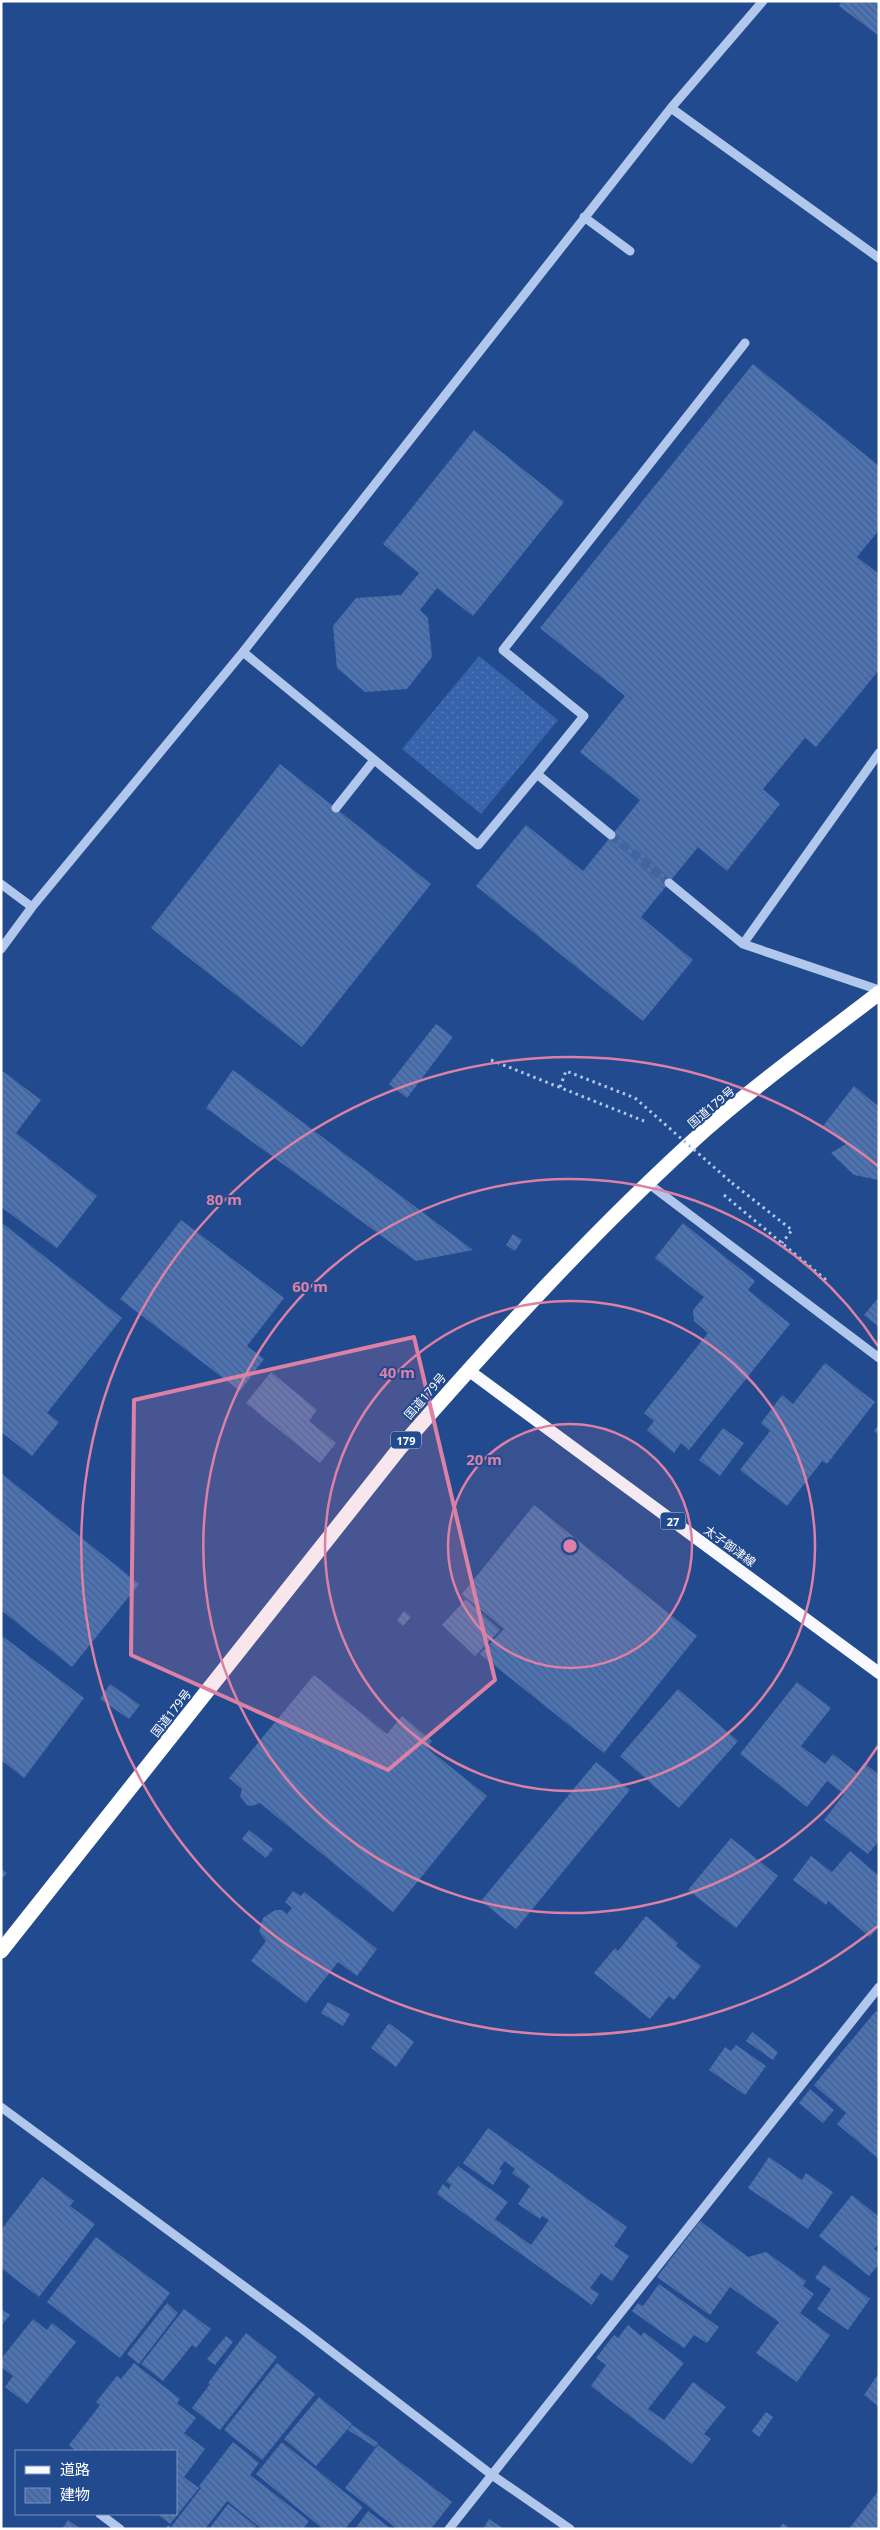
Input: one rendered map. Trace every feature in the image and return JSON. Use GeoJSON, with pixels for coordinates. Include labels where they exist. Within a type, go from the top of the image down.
{"type":"FeatureCollection","features":[{"type":"Feature","properties":{"kind":"highway","name":"国道179号"},"geometry":{"type":"LineString","coordinates":[[1,1951],[398,1449],[468,1370],[557,1274],[707,1129],[879,992]]}},
{"type":"Feature","properties":{"kind":"main road","name":"太子御津線"},"geometry":{"type":"LineString","coordinates":[[468,1370],[879,1673]]}},
{"type":"Feature","properties":{"kind":"street"},"geometry":{"type":"LineString","coordinates":[[1,949],[32,907],[243,652],[671,108],[763,1]]}},
{"type":"Feature","properties":{"kind":"street"},"geometry":{"type":"LineString","coordinates":[[671,108],[879,258]]}},
{"type":"Feature","properties":{"kind":"street"},"geometry":{"type":"LineString","coordinates":[[584,217],[630,251]]}},
{"type":"Feature","properties":{"kind":"street"},"geometry":{"type":"LineString","coordinates":[[243,652],[478,845],[584,716],[504,650],[745,343]]}},
{"type":"Feature","properties":{"kind":"street"},"geometry":{"type":"LineString","coordinates":[[744,944],[879,753]]}},
{"type":"Feature","properties":{"kind":"street"},"geometry":{"type":"LineString","coordinates":[[336,808],[374,760]]}},
{"type":"Feature","properties":{"kind":"street"},"geometry":{"type":"LineString","coordinates":[[537,774],[611,835]]}},
{"type":"Feature","properties":{"kind":"street"},"geometry":{"type":"LineString","coordinates":[[669,882],[744,944],[879,992]]}},
{"type":"Feature","properties":{"kind":"street"},"geometry":{"type":"LineString","coordinates":[[1,884],[32,907]]}},
{"type":"Feature","properties":{"kind":"street"},"geometry":{"type":"LineString","coordinates":[[649,1184],[879,1358]]}},
{"type":"Feature","properties":{"kind":"street"},"geometry":{"type":"LineString","coordinates":[[449,2529],[879,1987]]}},
{"type":"Feature","properties":{"kind":"street"},"geometry":{"type":"LineString","coordinates":[[1,2107],[302,2329],[492,2475],[570,2529]]}},
{"type":"Feature","properties":{"kind":"street"},"geometry":{"type":"LineString","coordinates":[[101,2515],[120,2529]]}},
{"type":"Feature","properties":{"kind":"path"},"geometry":{"type":"LineString","coordinates":[[491,1060],[644,1121]]}},
{"type":"Feature","properties":{"kind":"path"},"geometry":{"type":"LineString","coordinates":[[560,1087],[566,1071],[636,1098],[732,1184],[792,1230],[782,1243]]}},
{"type":"Feature","properties":{"kind":"path"},"geometry":{"type":"LineString","coordinates":[[724,1195],[825,1279]]}},
{"type":"Feature","properties":{"kind":"highlighted area"},"geometry":{"type":"Polygon","coordinates":[[[414,1337],[495,1680],[388,1770],[131,1655],[134,1400],[414,1337]]]}},
{"type":"Feature","properties":{"kind":"shaded area"},"geometry":{"type":"Polygon","coordinates":[[[479,656],[558,720],[481,814],[402,749],[479,656]]]}},
{"type":"Feature","properties":{"kind":"building"},"geometry":{"type":"Polygon","coordinates":[[[842,1],[879,1],[879,36],[839,6],[842,1]]]}},
{"type":"Feature","properties":{"kind":"building"},"geometry":{"type":"Polygon","coordinates":[[[753,364],[879,466],[879,530],[857,557],[879,574],[879,670],[816,747],[805,738],[763,789],[780,804],[727,871],[698,847],[641,917],[693,960],[643,1021],[476,886],[526,825],[583,871],[640,800],[580,752],[625,696],[540,628],[753,364]]]}},
{"type":"Feature","properties":{"kind":"building"},"geometry":{"type":"Polygon","coordinates":[[[474,430],[564,502],[473,616],[437,588],[420,610],[428,618],[432,657],[407,689],[365,692],[337,668],[333,626],[356,598],[401,595],[419,573],[383,544],[474,430]]]}},
{"type":"Feature","properties":{"kind":"building"},"geometry":{"type":"Polygon","coordinates":[[[280,764],[431,884],[302,1047],[151,928],[280,764]]]}},
{"type":"Feature","properties":{"kind":"building"},"geometry":{"type":"Polygon","coordinates":[[[436,1024],[453,1037],[407,1098],[389,1084],[436,1024]]]}},
{"type":"Feature","properties":{"kind":"building"},"geometry":{"type":"Polygon","coordinates":[[[1,1070],[41,1100],[16,1133],[97,1196],[57,1248],[1,1207],[1,1070]]]}},
{"type":"Feature","properties":{"kind":"building"},"geometry":{"type":"Polygon","coordinates":[[[233,1070],[473,1250],[416,1261],[206,1108],[233,1070]]]}},
{"type":"Feature","properties":{"kind":"building"},"geometry":{"type":"Polygon","coordinates":[[[854,1086],[879,1107],[879,1180],[854,1175],[831,1153],[846,1144],[823,1126],[854,1086]]]}},
{"type":"Feature","properties":{"kind":"building"},"geometry":{"type":"Polygon","coordinates":[[[181,1220],[284,1298],[247,1346],[264,1359],[240,1391],[120,1299],[181,1220]]]}},
{"type":"Feature","properties":{"kind":"building"},"geometry":{"type":"Polygon","coordinates":[[[1,1222],[122,1318],[47,1413],[59,1422],[32,1456],[1,1432],[1,1222]]]}},
{"type":"Feature","properties":{"kind":"building"},"geometry":{"type":"Polygon","coordinates":[[[683,1223],[755,1281],[748,1290],[790,1324],[689,1450],[681,1443],[674,1453],[647,1430],[654,1421],[644,1413],[708,1333],[694,1321],[693,1310],[704,1297],[655,1258],[683,1223]]]}},
{"type":"Feature","properties":{"kind":"building"},"geometry":{"type":"Polygon","coordinates":[[[513,1234],[522,1240],[515,1251],[506,1245],[513,1234]]]}},
{"type":"Feature","properties":{"kind":"building"},"geometry":{"type":"Polygon","coordinates":[[[879,1297],[879,1327],[864,1315],[879,1297]]]}},
{"type":"Feature","properties":{"kind":"building"},"geometry":{"type":"Polygon","coordinates":[[[825,1363],[875,1402],[827,1464],[822,1461],[787,1506],[740,1470],[770,1431],[761,1423],[782,1395],[793,1404],[825,1363]]]}},
{"type":"Feature","properties":{"kind":"building"},"geometry":{"type":"Polygon","coordinates":[[[271,1372],[317,1410],[309,1421],[336,1443],[320,1463],[246,1403],[271,1372]]]}},
{"type":"Feature","properties":{"kind":"building"},"geometry":{"type":"Polygon","coordinates":[[[879,1425],[879,1435],[874,1431],[879,1425]]]}},
{"type":"Feature","properties":{"kind":"building"},"geometry":{"type":"Polygon","coordinates":[[[723,1428],[744,1443],[720,1476],[699,1460],[723,1428]]]}},
{"type":"Feature","properties":{"kind":"building"},"geometry":{"type":"Polygon","coordinates":[[[1,1473],[139,1584],[72,1667],[1,1610],[1,1473]]]}},
{"type":"Feature","properties":{"kind":"building"},"geometry":{"type":"Polygon","coordinates":[[[534,1505],[697,1636],[604,1753],[480,1654],[504,1629],[462,1594],[534,1505]]]}},
{"type":"Feature","properties":{"kind":"building"},"geometry":{"type":"Polygon","coordinates":[[[466,1599],[500,1630],[475,1656],[442,1625],[466,1599]]]}},
{"type":"Feature","properties":{"kind":"building"},"geometry":{"type":"Polygon","coordinates":[[[404,1611],[411,1617],[403,1626],[397,1621],[404,1611]]]}},
{"type":"Feature","properties":{"kind":"building"},"geometry":{"type":"Polygon","coordinates":[[[1,1635],[84,1698],[24,1778],[1,1760],[1,1635]]]}},
{"type":"Feature","properties":{"kind":"building"},"geometry":{"type":"Polygon","coordinates":[[[314,1675],[387,1734],[402,1716],[432,1741],[427,1748],[487,1796],[393,1912],[260,1803],[252,1806],[247,1805],[240,1796],[242,1789],[229,1778],[314,1675]]]}},
{"type":"Feature","properties":{"kind":"building"},"geometry":{"type":"Polygon","coordinates":[[[797,1682],[831,1708],[801,1746],[825,1764],[833,1754],[857,1773],[864,1763],[879,1775],[879,1841],[868,1854],[824,1820],[844,1794],[827,1781],[807,1807],[740,1754],[797,1682]]]}},
{"type":"Feature","properties":{"kind":"building"},"geometry":{"type":"Polygon","coordinates":[[[110,1684],[140,1705],[129,1719],[100,1699],[110,1684]]]}},
{"type":"Feature","properties":{"kind":"building"},"geometry":{"type":"Polygon","coordinates":[[[678,1689],[738,1741],[679,1808],[620,1756],[678,1689]]]}},
{"type":"Feature","properties":{"kind":"building"},"geometry":{"type":"Polygon","coordinates":[[[596,1762],[630,1790],[516,1929],[481,1901],[596,1762]]]}},
{"type":"Feature","properties":{"kind":"building"},"geometry":{"type":"Polygon","coordinates":[[[249,1830],[273,1849],[266,1858],[242,1839],[249,1830]]]}},
{"type":"Feature","properties":{"kind":"building"},"geometry":{"type":"Polygon","coordinates":[[[731,1838],[778,1876],[736,1928],[688,1890],[731,1838]]]}},
{"type":"Feature","properties":{"kind":"building"},"geometry":{"type":"Polygon","coordinates":[[[850,1851],[879,1876],[879,1926],[870,1937],[828,1901],[826,1905],[793,1880],[811,1856],[832,1872],[850,1851]]]}},
{"type":"Feature","properties":{"kind":"building"},"geometry":{"type":"Polygon","coordinates":[[[1,1868],[7,1873],[1,1880],[1,1868]]]}},
{"type":"Feature","properties":{"kind":"building"},"geometry":{"type":"Polygon","coordinates":[[[293,1891],[301,1896],[304,1892],[377,1949],[357,1976],[338,1962],[306,2003],[251,1961],[266,1941],[259,1932],[263,1918],[275,1910],[282,1910],[287,1914],[292,1908],[285,1902],[293,1891]]]}},
{"type":"Feature","properties":{"kind":"building"},"geometry":{"type":"Polygon","coordinates":[[[646,1916],[678,1943],[676,1946],[701,1966],[674,2000],[669,1996],[650,2019],[594,1973],[615,1948],[618,1951],[646,1916]]]}},
{"type":"Feature","properties":{"kind":"building"},"geometry":{"type":"Polygon","coordinates":[[[328,2002],[350,2014],[343,2026],[321,2013],[328,2002]]]}},
{"type":"Feature","properties":{"kind":"building"},"geometry":{"type":"Polygon","coordinates":[[[876,2011],[879,2013],[879,2159],[837,2124],[846,2113],[814,2085],[876,2011]]]}},
{"type":"Feature","properties":{"kind":"building"},"geometry":{"type":"Polygon","coordinates":[[[389,2023],[414,2042],[396,2067],[371,2048],[389,2023]]]}},
{"type":"Feature","properties":{"kind":"building"},"geometry":{"type":"Polygon","coordinates":[[[752,2032],[778,2052],[773,2060],[746,2041],[752,2032]]]}},
{"type":"Feature","properties":{"kind":"building"},"geometry":{"type":"Polygon","coordinates":[[[736,2045],[766,2066],[745,2095],[709,2070],[725,2047],[731,2051],[736,2045]]]}},
{"type":"Feature","properties":{"kind":"building"},"geometry":{"type":"Polygon","coordinates":[[[810,2089],[834,2110],[823,2123],[799,2103],[810,2089]]]}},
{"type":"Feature","properties":{"kind":"building"},"geometry":{"type":"Polygon","coordinates":[[[488,2128],[627,2227],[614,2246],[629,2256],[612,2281],[601,2273],[590,2288],[599,2294],[592,2305],[437,2194],[443,2184],[449,2189],[451,2185],[446,2181],[458,2166],[508,2202],[495,2219],[531,2245],[549,2220],[542,2216],[540,2219],[518,2204],[530,2186],[512,2173],[515,2169],[505,2161],[499,2169],[502,2171],[493,2185],[463,2163],[488,2128]]]}},
{"type":"Feature","properties":{"kind":"building"},"geometry":{"type":"Polygon","coordinates":[[[769,2157],[802,2180],[806,2173],[833,2192],[808,2229],[748,2188],[769,2157]]]}},
{"type":"Feature","properties":{"kind":"building"},"geometry":{"type":"Polygon","coordinates":[[[42,2177],[74,2201],[70,2206],[95,2224],[39,2297],[1,2268],[1,2230],[42,2177]]]}},
{"type":"Feature","properties":{"kind":"building"},"geometry":{"type":"Polygon","coordinates":[[[852,2195],[879,2217],[879,2243],[874,2249],[879,2253],[879,2264],[869,2276],[819,2236],[852,2195]]]}},
{"type":"Feature","properties":{"kind":"building"},"geometry":{"type":"Polygon","coordinates":[[[700,2221],[748,2257],[766,2252],[806,2281],[803,2286],[814,2294],[800,2313],[830,2335],[797,2382],[756,2353],[779,2322],[730,2287],[710,2315],[657,2277],[700,2221]]]}},
{"type":"Feature","properties":{"kind":"building"},"geometry":{"type":"Polygon","coordinates":[[[96,2237],[170,2293],[120,2358],[47,2302],[96,2237]]]}},
{"type":"Feature","properties":{"kind":"building"},"geometry":{"type":"Polygon","coordinates":[[[824,2265],[870,2299],[848,2330],[817,2309],[831,2289],[815,2278],[824,2265]]]}},
{"type":"Feature","properties":{"kind":"building"},"geometry":{"type":"Polygon","coordinates":[[[659,2284],[719,2327],[707,2343],[694,2335],[684,2348],[632,2311],[638,2303],[643,2306],[659,2284]]]}},
{"type":"Feature","properties":{"kind":"building"},"geometry":{"type":"Polygon","coordinates":[[[167,2303],[178,2313],[139,2364],[127,2354],[167,2303]]]}},
{"type":"Feature","properties":{"kind":"building"},"geometry":{"type":"Polygon","coordinates":[[[1,2309],[10,2315],[1,2326],[1,2309]]]}},
{"type":"Feature","properties":{"kind":"building"},"geometry":{"type":"Polygon","coordinates":[[[184,2309],[211,2329],[196,2348],[192,2345],[163,2381],[141,2364],[184,2309]]]}},
{"type":"Feature","properties":{"kind":"building"},"geometry":{"type":"Polygon","coordinates":[[[33,2319],[47,2330],[52,2323],[76,2342],[27,2404],[5,2387],[13,2376],[1,2367],[1,2359],[33,2319]]]}},
{"type":"Feature","properties":{"kind":"building"},"geometry":{"type":"Polygon","coordinates":[[[628,2325],[641,2336],[644,2332],[684,2363],[648,2409],[664,2420],[693,2382],[726,2407],[704,2434],[711,2439],[692,2464],[591,2386],[606,2365],[596,2358],[614,2335],[618,2338],[628,2325]]]}},
{"type":"Feature","properties":{"kind":"building"},"geometry":{"type":"Polygon","coordinates":[[[246,2333],[277,2357],[220,2430],[192,2408],[210,2384],[208,2383],[246,2333]]]}},
{"type":"Feature","properties":{"kind":"building"},"geometry":{"type":"Polygon","coordinates":[[[226,2336],[233,2342],[215,2365],[207,2359],[226,2336]]]}},
{"type":"Feature","properties":{"kind":"building"},"geometry":{"type":"Polygon","coordinates":[[[134,2363],[180,2399],[177,2403],[196,2418],[184,2433],[205,2449],[184,2477],[199,2488],[178,2514],[178,2450],[75,2450],[69,2445],[100,2405],[96,2402],[117,2376],[121,2379],[134,2363]]]}},
{"type":"Feature","properties":{"kind":"building"},"geometry":{"type":"Polygon","coordinates":[[[277,2363],[315,2394],[262,2460],[224,2430],[277,2363]]]}},
{"type":"Feature","properties":{"kind":"building"},"geometry":{"type":"Polygon","coordinates":[[[879,2373],[879,2407],[864,2395],[879,2373]]]}},
{"type":"Feature","properties":{"kind":"building"},"geometry":{"type":"Polygon","coordinates":[[[319,2397],[352,2424],[316,2466],[284,2439],[319,2397]]]}},
{"type":"Feature","properties":{"kind":"building"},"geometry":{"type":"Polygon","coordinates":[[[766,2412],[773,2417],[759,2437],[752,2431],[766,2412]]]}},
{"type":"Feature","properties":{"kind":"building"},"geometry":{"type":"Polygon","coordinates":[[[352,2425],[378,2443],[375,2447],[348,2430],[352,2425]]]}},
{"type":"Feature","properties":{"kind":"building"},"geometry":{"type":"Polygon","coordinates":[[[233,2442],[259,2463],[250,2475],[309,2521],[303,2529],[262,2529],[227,2501],[205,2529],[165,2529],[168,2525],[171,2527],[201,2488],[199,2486],[233,2442]]]}},
{"type":"Feature","properties":{"kind":"building"},"geometry":{"type":"Polygon","coordinates":[[[282,2442],[363,2507],[345,2529],[323,2529],[256,2474],[282,2442]]]}},
{"type":"Feature","properties":{"kind":"building"},"geometry":{"type":"Polygon","coordinates":[[[378,2445],[452,2502],[431,2529],[397,2529],[345,2488],[378,2445]]]}},
{"type":"Feature","properties":{"kind":"building"},"geometry":{"type":"Polygon","coordinates":[[[879,2490],[879,2529],[849,2529],[879,2490]]]}},
{"type":"Feature","properties":{"kind":"building"},"geometry":{"type":"Polygon","coordinates":[[[228,2504],[256,2526],[254,2529],[209,2529],[228,2504]]]}},
{"type":"Feature","properties":{"kind":"building"},"geometry":{"type":"Polygon","coordinates":[[[368,2511],[391,2529],[355,2529],[368,2511]]]}},
{"type":"Feature","properties":{"kind":"building"},"geometry":{"type":"Polygon","coordinates":[[[158,2515],[177,2515],[170,2524],[158,2515]]]}},
{"type":"Feature","properties":{"kind":"building"},"geometry":{"type":"Polygon","coordinates":[[[489,2519],[504,2529],[483,2529],[489,2519]]]}},
{"type":"Feature","properties":{"kind":"building"},"geometry":{"type":"Polygon","coordinates":[[[68,2520],[81,2529],[62,2529],[68,2520]]]}},
{"type":"Feature","properties":{"kind":"building"},"geometry":{"type":"Polygon","coordinates":[[[784,2524],[790,2529],[779,2529],[784,2524]]]}},
{"type":"Feature","properties":{"kind":"tunnel"},"geometry":{"type":"LineString","coordinates":[[611,835],[669,883]]}}]}
